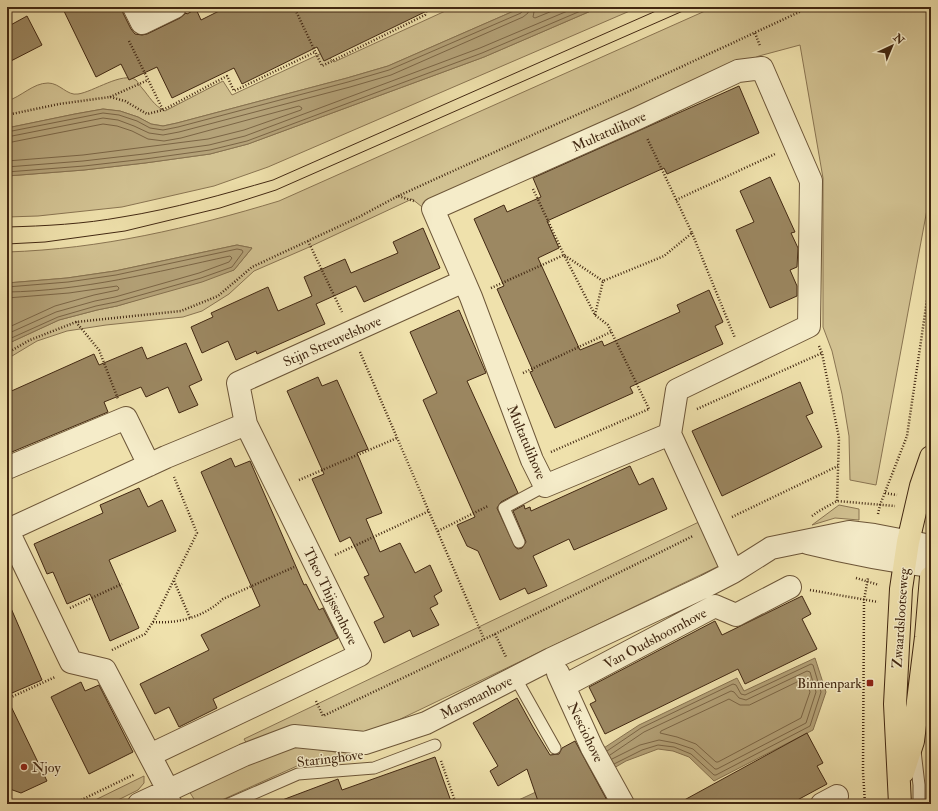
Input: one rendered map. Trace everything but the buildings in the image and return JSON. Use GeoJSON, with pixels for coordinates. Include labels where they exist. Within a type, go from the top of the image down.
{"type":"FeatureCollection","features":[{"type":"Feature","properties":{"kind":"main road","name":"Zwaardslootseweg"},"geometry":{"type":"LineString","coordinates":[[900,794],[895,704],[900,607],[906,553],[921,486],[931,457]]}},
{"type":"Feature","properties":{"kind":"main road","name":"Zwaardslootseweg"},"geometry":{"type":"LineString","coordinates":[[900,794],[914,742],[931,577]]}},
{"type":"Feature","properties":{"kind":"street"},"geometry":{"type":"LineString","coordinates":[[138,15],[175,7]]}},
{"type":"Feature","properties":{"kind":"street","name":"Multatulihove"},"geometry":{"type":"LineString","coordinates":[[671,427],[546,486],[532,460],[467,289],[433,209],[638,118],[738,71],[762,68],[812,181],[809,326]]}},
{"type":"Feature","properties":{"kind":"street","name":"Stijn Streuvelshove"},"geometry":{"type":"LineString","coordinates":[[246,424],[238,383],[351,332],[467,289]]}},
{"type":"Feature","properties":{"kind":"street"},"geometry":{"type":"LineString","coordinates":[[733,572],[671,427],[677,390],[809,326]]}},
{"type":"Feature","properties":{"kind":"street"},"geometry":{"type":"LineString","coordinates":[[7,468],[126,418],[157,461]]}},
{"type":"Feature","properties":{"kind":"street"},"geometry":{"type":"LineString","coordinates":[[172,797],[105,670],[70,662],[7,529],[157,461],[246,424]]}},
{"type":"Feature","properties":{"kind":"street","name":"Theo Thijssenhove"},"geometry":{"type":"LineString","coordinates":[[152,759],[360,655],[246,424]]}},
{"type":"Feature","properties":{"kind":"street","name":"Marsmanhove"},"geometry":{"type":"LineString","coordinates":[[139,804],[172,797],[244,755],[294,736],[365,743],[426,723],[551,659],[706,586],[733,572],[771,548],[849,532],[874,535],[906,553]]}},
{"type":"Feature","properties":{"kind":"street"},"geometry":{"type":"LineString","coordinates":[[906,553],[931,546]]}},
{"type":"Feature","properties":{"kind":"street"},"geometry":{"type":"LineString","coordinates":[[906,553],[931,566]]}},
{"type":"Feature","properties":{"kind":"street","name":"Van Oudshoornhove"},"geometry":{"type":"LineString","coordinates":[[564,686],[715,606],[736,615],[790,587]]}},
{"type":"Feature","properties":{"kind":"street","name":"Nesciohove"},"geometry":{"type":"LineString","coordinates":[[551,659],[592,748],[624,804]]}},
{"type":"Feature","properties":{"kind":"lane"},"geometry":{"type":"LineString","coordinates":[[519,542],[504,508],[546,486]]}},
{"type":"Feature","properties":{"kind":"lane"},"geometry":{"type":"LineString","coordinates":[[515,677],[555,748]]}},
{"type":"Feature","properties":{"kind":"lane","name":"Zwaardslootseweg"},"geometry":{"type":"LineString","coordinates":[[914,742],[919,785],[919,804]]}},
{"type":"Feature","properties":{"kind":"lane","name":"Staringhove"},"geometry":{"type":"LineString","coordinates":[[229,804],[298,774],[374,768],[435,745]]}},
{"type":"Feature","properties":{"kind":"path"},"geometry":{"type":"LineString","coordinates":[[294,7],[322,66],[425,15],[428,7]]}},
{"type":"Feature","properties":{"kind":"path"},"geometry":{"type":"LineString","coordinates":[[7,353],[30,340],[76,322],[181,311],[218,296],[252,267],[356,218],[398,196],[810,7]]}},
{"type":"Feature","properties":{"kind":"path"},"geometry":{"type":"LineString","coordinates":[[138,15],[124,32],[163,110]]}},
{"type":"Feature","properties":{"kind":"path"},"geometry":{"type":"LineString","coordinates":[[110,97],[125,101],[146,114],[163,110],[227,76],[234,91],[315,52]]}},
{"type":"Feature","properties":{"kind":"path"},"geometry":{"type":"LineString","coordinates":[[7,115],[59,104],[110,97],[148,80]]}},
{"type":"Feature","properties":{"kind":"path"},"geometry":{"type":"LineString","coordinates":[[627,92],[692,233],[743,358]]}},
{"type":"Feature","properties":{"kind":"path"},"geometry":{"type":"LineString","coordinates":[[676,200],[795,145]]}},
{"type":"Feature","properties":{"kind":"path"},"geometry":{"type":"LineString","coordinates":[[524,168],[564,255],[595,315],[608,325],[649,409]]}},
{"type":"Feature","properties":{"kind":"path"},"geometry":{"type":"LineString","coordinates":[[398,196],[433,209]]}},
{"type":"Feature","properties":{"kind":"path"},"geometry":{"type":"LineString","coordinates":[[603,282],[664,256],[692,233]]}},
{"type":"Feature","properties":{"kind":"path"},"geometry":{"type":"LineString","coordinates":[[308,240],[351,332],[438,531],[469,608],[484,639]]}},
{"type":"Feature","properties":{"kind":"path"},"geometry":{"type":"LineString","coordinates":[[564,255],[603,282]]}},
{"type":"Feature","properties":{"kind":"path"},"geometry":{"type":"LineString","coordinates":[[467,289],[564,255]]}},
{"type":"Feature","properties":{"kind":"path"},"geometry":{"type":"LineString","coordinates":[[595,315],[603,282]]}},
{"type":"Feature","properties":{"kind":"path"},"geometry":{"type":"LineString","coordinates":[[76,322],[99,350],[126,418]]}},
{"type":"Feature","properties":{"kind":"path"},"geometry":{"type":"LineString","coordinates":[[809,326],[822,353],[839,438],[837,501]]}},
{"type":"Feature","properties":{"kind":"path"},"geometry":{"type":"LineString","coordinates":[[502,383],[611,332]]}},
{"type":"Feature","properties":{"kind":"path"},"geometry":{"type":"LineString","coordinates":[[671,427],[822,353]]}},
{"type":"Feature","properties":{"kind":"path"},"geometry":{"type":"LineString","coordinates":[[532,460],[676,398]]}},
{"type":"Feature","properties":{"kind":"path"},"geometry":{"type":"LineString","coordinates":[[278,489],[397,438]]}},
{"type":"Feature","properties":{"kind":"path"},"geometry":{"type":"LineString","coordinates":[[7,699],[145,634],[153,622],[197,533],[157,461]]}},
{"type":"Feature","properties":{"kind":"path"},"geometry":{"type":"LineString","coordinates":[[307,681],[324,716],[838,466]]}},
{"type":"Feature","properties":{"kind":"path"},"geometry":{"type":"LineString","coordinates":[[438,531],[494,502],[504,508]]}},
{"type":"Feature","properties":{"kind":"path"},"geometry":{"type":"LineString","coordinates":[[153,622],[168,623],[184,621],[215,606],[223,599],[314,562],[429,511]]}},
{"type":"Feature","properties":{"kind":"path"},"geometry":{"type":"LineString","coordinates":[[174,581],[190,618]]}},
{"type":"Feature","properties":{"kind":"path"},"geometry":{"type":"LineString","coordinates":[[49,617],[122,584]]}},
{"type":"Feature","properties":{"kind":"path"},"geometry":{"type":"LineString","coordinates":[[790,587],[900,607]]}},
{"type":"Feature","properties":{"kind":"path"},"geometry":{"type":"LineString","coordinates":[[73,804],[152,759]]}},
{"type":"Feature","properties":{"kind":"path"},"geometry":{"type":"LineString","coordinates":[[454,799],[456,804]]}},
{"type":"Feature","properties":{"kind":"shaded area"},"geometry":{"type":"Polygon","coordinates":[[[454,7],[523,7],[388,66],[177,123],[163,126],[151,124],[138,117],[120,111],[103,109],[7,128],[7,101],[37,85],[48,83],[56,85],[70,93],[78,94],[116,80],[130,78],[136,80],[155,104],[165,111],[223,81],[232,95],[324,52],[334,62],[454,7]]]}},
{"type":"Feature","properties":{"kind":"shaded area"},"geometry":{"type":"Polygon","coordinates":[[[600,7],[639,7],[268,167],[214,186],[122,207],[38,216],[7,217],[7,176],[84,170],[145,163],[210,154],[248,144],[484,57],[600,7]]]}},
{"type":"Feature","properties":{"kind":"shaded area"},"geometry":{"type":"Polygon","coordinates":[[[714,7],[928,7],[931,155],[928,204],[876,485],[850,480],[849,436],[842,394],[832,351],[823,327],[823,178],[800,45],[759,56],[432,201],[426,210],[412,199],[254,271],[229,294],[202,311],[183,317],[106,325],[67,331],[37,341],[7,359],[7,344],[59,320],[117,306],[234,270],[252,248],[237,245],[115,271],[67,278],[7,283],[7,252],[77,247],[145,236],[212,220],[279,201],[714,7]]]}},
{"type":"Feature","properties":{"kind":"shaded area"},"geometry":{"type":"Polygon","coordinates":[[[839,505],[859,509],[859,520],[835,518],[812,525],[839,505]]]}},
{"type":"Feature","properties":{"kind":"shaded area"},"geometry":{"type":"Polygon","coordinates":[[[703,520],[719,566],[388,725],[352,736],[247,744],[244,739],[703,520]]]}},
{"type":"Feature","properties":{"kind":"shaded area"},"geometry":{"type":"Polygon","coordinates":[[[288,745],[335,752],[362,751],[297,766],[213,804],[197,804],[189,791],[288,745]]]}},
{"type":"Feature","properties":{"kind":"shaded area"},"geometry":{"type":"Polygon","coordinates":[[[144,776],[144,783],[138,790],[110,804],[87,804],[144,776]]]}},
{"type":"Feature","properties":{"kind":"water"},"geometry":{"type":"Polygon","coordinates":[[[523,7],[600,7],[484,57],[248,144],[210,154],[145,163],[84,170],[7,176],[7,128],[103,109],[120,111],[138,117],[151,124],[163,126],[177,123],[388,66],[523,7]]]}},
{"type":"Feature","properties":{"kind":"water"},"geometry":{"type":"Polygon","coordinates":[[[237,245],[252,248],[234,270],[202,282],[117,306],[59,320],[7,344],[7,283],[67,278],[115,271],[237,245]]]}},
{"type":"Feature","properties":{"kind":"water"},"geometry":{"type":"Polygon","coordinates":[[[815,658],[826,692],[813,730],[714,781],[689,757],[673,751],[658,749],[626,761],[552,804],[510,804],[538,791],[639,725],[737,678],[744,691],[815,658]]]}},
{"type":"Feature","properties":{"kind":"tram line"},"geometry":{"type":"LineString","coordinates":[[7,227],[79,223],[141,214],[198,201],[273,180],[665,7]]}},
{"type":"Feature","properties":{"kind":"tram line"},"geometry":{"type":"LineString","coordinates":[[7,244],[45,242],[125,231],[220,208],[276,190],[692,7]]}},
{"type":"Feature","properties":{"kind":"place","name":"Binnenpark"},"geometry":{"type":"Point","coordinates":[870,683]}},
{"type":"Feature","properties":{"kind":"place","name":"Njoy"},"geometry":{"type":"Point","coordinates":[24,767]}}]}
